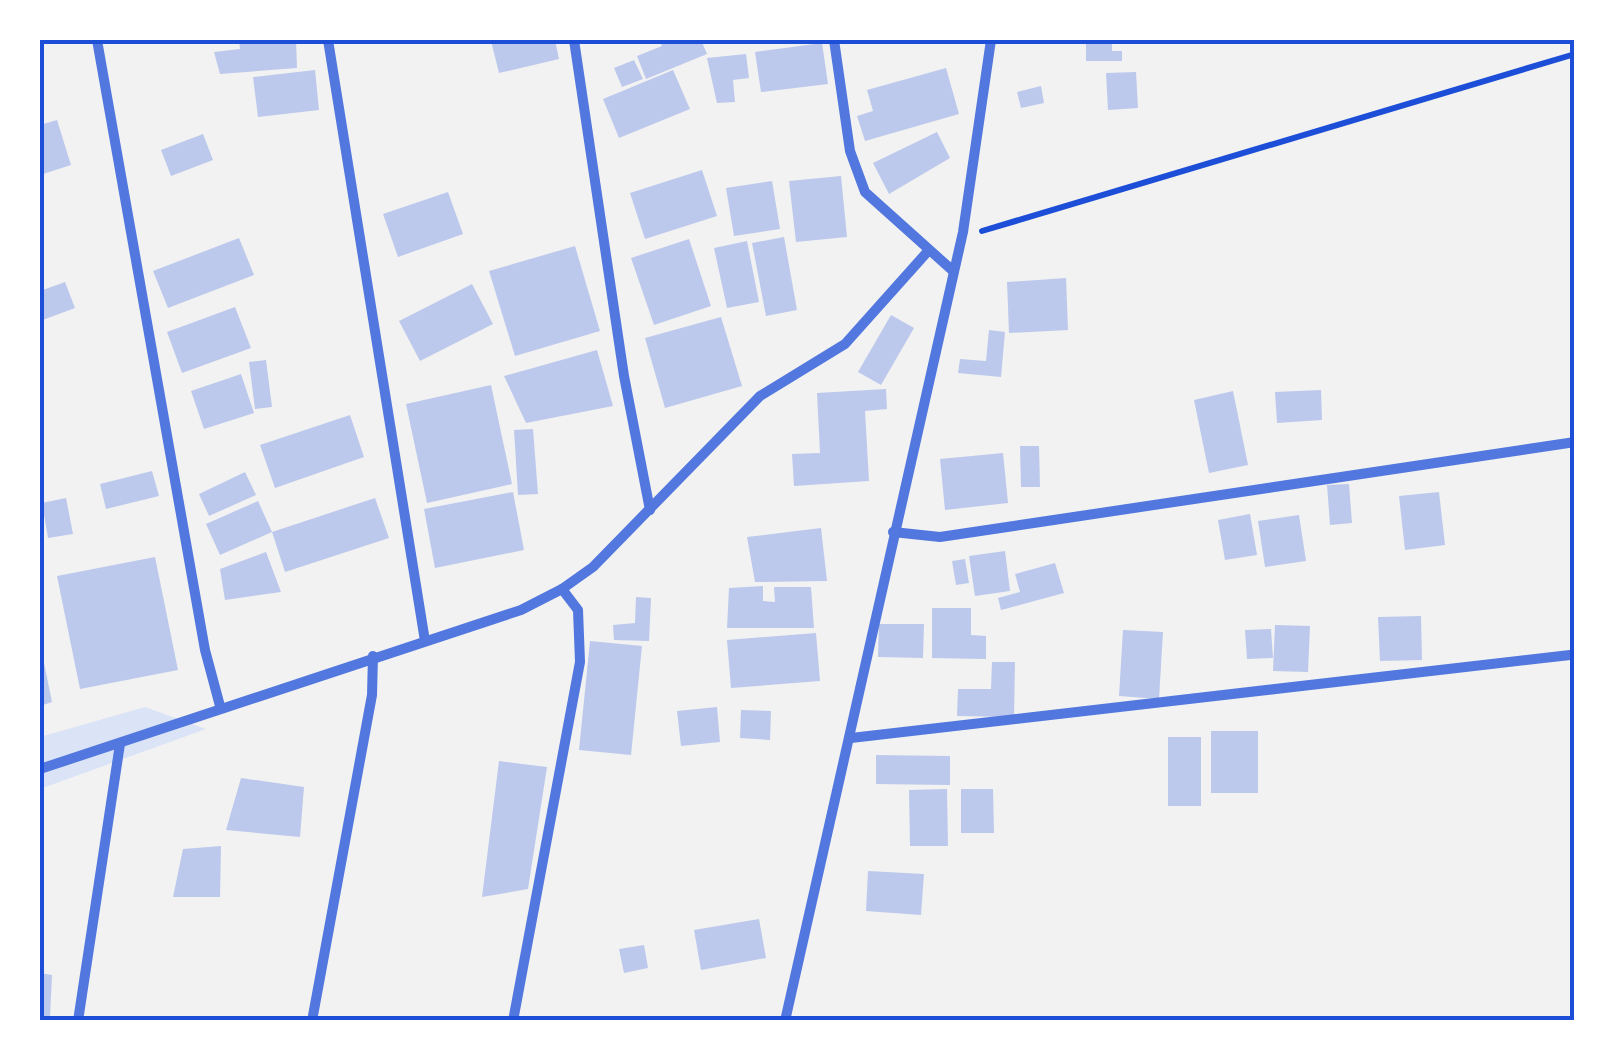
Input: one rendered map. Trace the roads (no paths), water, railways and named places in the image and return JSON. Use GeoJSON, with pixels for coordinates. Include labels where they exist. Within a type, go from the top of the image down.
{"type":"FeatureCollection","features":[{"type":"Feature","properties":{"kind":"street"},"geometry":{"type":"LineString","coordinates":[[96,40],[205,650],[220,706]]}},
{"type":"Feature","properties":{"kind":"street"},"geometry":{"type":"LineString","coordinates":[[328,40],[425,641]]}},
{"type":"Feature","properties":{"kind":"street"},"geometry":{"type":"LineString","coordinates":[[574,40],[624,376],[650,510]]}},
{"type":"Feature","properties":{"kind":"street"},"geometry":{"type":"LineString","coordinates":[[834,40],[850,151],[865,192],[952,270]]}},
{"type":"Feature","properties":{"kind":"street"},"geometry":{"type":"LineString","coordinates":[[785,1021],[963,232],[991,40]]}},
{"type":"Feature","properties":{"kind":"street"},"geometry":{"type":"LineString","coordinates":[[40,769],[220,706],[521,610],[562,590],[650,510],[760,396],[845,344],[929,250]]}},
{"type":"Feature","properties":{"kind":"street"},"geometry":{"type":"LineString","coordinates":[[893,532],[940,537],[1575,442]]}},
{"type":"Feature","properties":{"kind":"street"},"geometry":{"type":"LineString","coordinates":[[513,1021],[580,662],[578,610],[562,590]]}},
{"type":"Feature","properties":{"kind":"street"},"geometry":{"type":"LineString","coordinates":[[850,738],[1570,655]]}},
{"type":"Feature","properties":{"kind":"street"},"geometry":{"type":"LineString","coordinates":[[312,1021],[372,695],[372,656]]}},
{"type":"Feature","properties":{"kind":"street"},"geometry":{"type":"LineString","coordinates":[[78,1021],[110,838],[120,744]]}}]}
